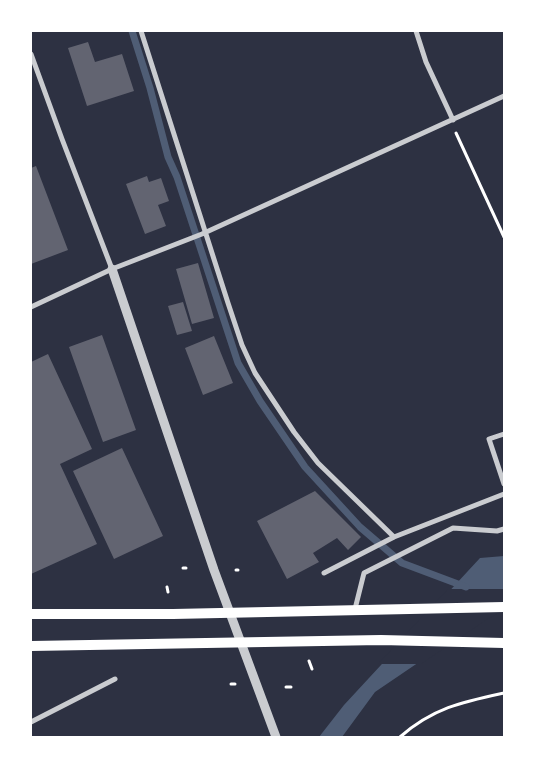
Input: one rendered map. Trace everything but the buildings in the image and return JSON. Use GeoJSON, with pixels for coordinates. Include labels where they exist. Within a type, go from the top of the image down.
{"type":"FeatureCollection","features":[{"type":"Feature","properties":{"kind":"main road"},"geometry":{"type":"LineString","coordinates":[[31,614],[173,614],[504,607]]}},
{"type":"Feature","properties":{"kind":"main road"},"geometry":{"type":"LineString","coordinates":[[31,646],[381,640],[504,643]]}},
{"type":"Feature","properties":{"kind":"street"},"geometry":{"type":"LineString","coordinates":[[141,31],[204,233],[242,345],[255,372],[294,432],[318,463],[394,537]]}},
{"type":"Feature","properties":{"kind":"street"},"geometry":{"type":"LineString","coordinates":[[416,31],[426,62],[453,120]]}},
{"type":"Feature","properties":{"kind":"street"},"geometry":{"type":"LineString","coordinates":[[31,54],[112,269],[230,612],[275,734]]}},
{"type":"Feature","properties":{"kind":"street"},"geometry":{"type":"LineString","coordinates":[[31,307],[112,269],[204,233],[504,96]]}},
{"type":"Feature","properties":{"kind":"street"},"geometry":{"type":"LineString","coordinates":[[504,434],[489,440],[504,484]]}},
{"type":"Feature","properties":{"kind":"street"},"geometry":{"type":"LineString","coordinates":[[324,573],[394,537],[504,494]]}},
{"type":"Feature","properties":{"kind":"street"},"geometry":{"type":"LineString","coordinates":[[355,609],[364,573],[453,528],[497,531],[504,529]]}},
{"type":"Feature","properties":{"kind":"street"},"geometry":{"type":"LineString","coordinates":[[31,722],[115,680]]}},
{"type":"Feature","properties":{"kind":"path"},"geometry":{"type":"LineString","coordinates":[[455,130],[504,237]]}},
{"type":"Feature","properties":{"kind":"path"},"geometry":{"type":"LineString","coordinates":[[167,587],[168,592]]}},
{"type":"Feature","properties":{"kind":"path"},"geometry":{"type":"LineString","coordinates":[[309,662],[312,669]]}},
{"type":"Feature","properties":{"kind":"path"},"geometry":{"type":"LineString","coordinates":[[286,687],[291,687]]}},
{"type":"Feature","properties":{"kind":"path"},"geometry":{"type":"LineString","coordinates":[[400,737],[418,722],[457,703],[504,693]]}},
{"type":"Feature","properties":{"kind":"water"},"geometry":{"type":"Polygon","coordinates":[[[504,556],[504,607],[484,618],[375,692],[342,737],[319,737],[344,705],[480,558],[504,556]]]}},
{"type":"Feature","properties":{"kind":"pier"},"geometry":{"type":"Polygon","coordinates":[[[448,589],[504,589],[504,610],[421,664],[378,664],[448,589]]]}},
{"type":"Feature","properties":{"kind":"waterway"},"geometry":{"type":"LineString","coordinates":[[132,31],[150,88],[168,157],[177,177],[238,363],[260,401],[305,467],[360,527],[402,563],[466,587]]}}]}
